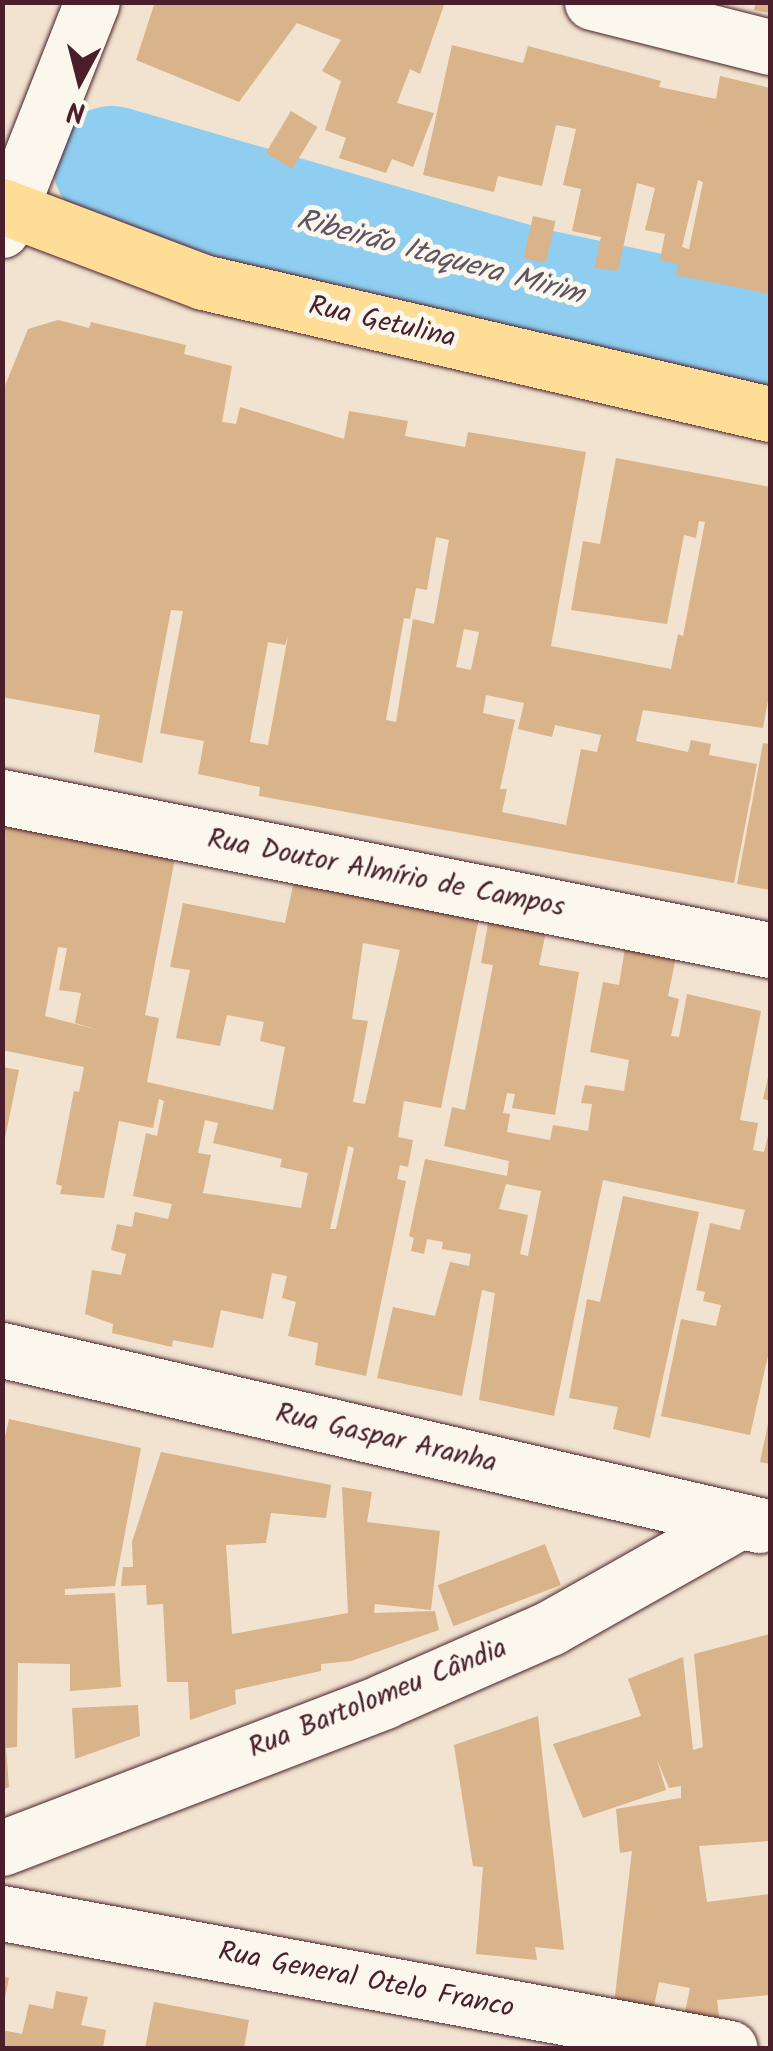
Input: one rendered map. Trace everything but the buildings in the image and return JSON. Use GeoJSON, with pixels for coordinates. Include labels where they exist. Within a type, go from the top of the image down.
{"type":"FeatureCollection","features":[{"type":"Feature","properties":{"kind":"main road","name":"Rua Getulina"},"geometry":{"type":"LineString","coordinates":[[5,215],[204,282],[770,414]]}},
{"type":"Feature","properties":{"kind":"street"},"geometry":{"type":"LineString","coordinates":[[5,215],[92,2]]}},
{"type":"Feature","properties":{"kind":"street"},"geometry":{"type":"LineString","coordinates":[[592,2],[770,47]]}},
{"type":"Feature","properties":{"kind":"street","name":"Rua Doutor Almírio de Campos"},"geometry":{"type":"LineString","coordinates":[[2,798],[770,950]]}},
{"type":"Feature","properties":{"kind":"street","name":"Rua Gaspar Aranha"},"geometry":{"type":"LineString","coordinates":[[2,1350],[755,1524]]}},
{"type":"Feature","properties":{"kind":"street","name":"Rua Bartolomeu Cândia"},"geometry":{"type":"LineString","coordinates":[[2,1848],[401,1694],[550,1628],[755,1524]]}},
{"type":"Feature","properties":{"kind":"street","name":"Rua General Otelo Franco"},"geometry":{"type":"LineString","coordinates":[[2,1913],[730,2048]]}},
{"type":"Feature","properties":{"kind":"waterway","name":"Ribeirão Itaquera Mirim"},"geometry":{"type":"LineString","coordinates":[[112,165],[533,287],[770,337]]}}]}
